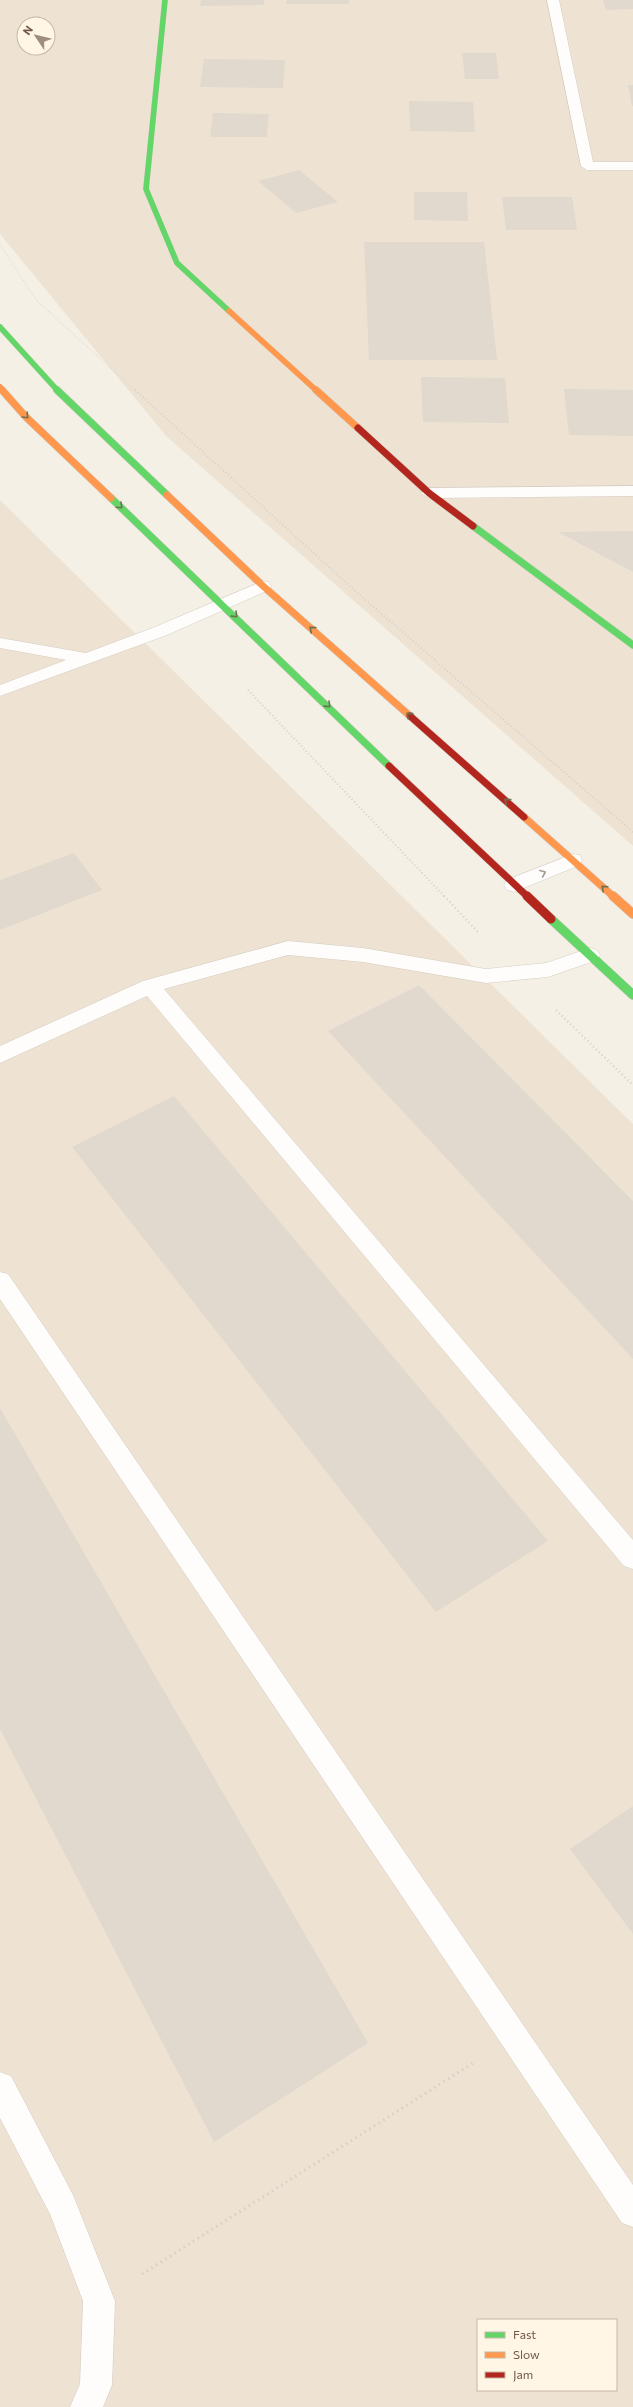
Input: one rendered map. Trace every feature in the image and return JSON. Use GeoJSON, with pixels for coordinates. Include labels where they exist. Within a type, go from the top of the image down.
{"type":"FeatureCollection","features":[{"type":"Feature","properties":{"kind":"main road"},"geometry":{"type":"LineString","coordinates":[[165,0],[146,189],[177,263],[429,493],[633,645]]}},
{"type":"Feature","properties":{"kind":"main road"},"geometry":{"type":"LineString","coordinates":[[0,327],[74,409],[263,586],[633,914]]}},
{"type":"Feature","properties":{"kind":"main road"},"geometry":{"type":"LineString","coordinates":[[0,387],[26,416],[514,885],[633,995]]}},
{"type":"Feature","properties":{"kind":"street"},"geometry":{"type":"LineString","coordinates":[[553,0],[587,166],[633,166]]}},
{"type":"Feature","properties":{"kind":"street"},"geometry":{"type":"LineString","coordinates":[[429,493],[633,491]]}},
{"type":"Feature","properties":{"kind":"street"},"geometry":{"type":"LineString","coordinates":[[0,691],[84,658],[161,631],[263,586]]}},
{"type":"Feature","properties":{"kind":"street"},"geometry":{"type":"LineString","coordinates":[[0,643],[84,658]]}},
{"type":"Feature","properties":{"kind":"street"},"geometry":{"type":"LineString","coordinates":[[514,885],[573,860]]}},
{"type":"Feature","properties":{"kind":"street"},"geometry":{"type":"LineString","coordinates":[[0,1056],[150,986],[288,948],[363,955],[486,976],[548,970],[590,955]]}},
{"type":"Feature","properties":{"kind":"street"},"geometry":{"type":"LineString","coordinates":[[150,986],[633,1558]]}},
{"type":"Feature","properties":{"kind":"street"},"geometry":{"type":"LineString","coordinates":[[0,1281],[633,2212]]}},
{"type":"Feature","properties":{"kind":"street"},"geometry":{"type":"LineString","coordinates":[[0,2087],[62,2206],[99,2301],[96,2385],[86,2407]]}},
{"type":"Feature","properties":{"kind":"path"},"geometry":{"type":"LineString","coordinates":[[0,245],[37,301],[353,589],[633,832]]}},
{"type":"Feature","properties":{"kind":"path"},"geometry":{"type":"LineString","coordinates":[[248,689],[518,974],[633,1085]]}},
{"type":"Feature","properties":{"kind":"path"},"geometry":{"type":"LineString","coordinates":[[99,2301],[514,2037]]}},
{"type":"Feature","properties":{"kind":"shaded area"},"geometry":{"type":"Polygon","coordinates":[[[0,0],[633,0],[633,846],[166,436],[0,234],[0,0]]]}},
{"type":"Feature","properties":{"kind":"shaded area"},"geometry":{"type":"Polygon","coordinates":[[[0,500],[633,1124],[633,2407],[0,2407],[0,500]]]}},
{"type":"Feature","properties":{"kind":"building"},"geometry":{"type":"Polygon","coordinates":[[[201,0],[264,0],[264,5],[200,6],[201,0]]]}},
{"type":"Feature","properties":{"kind":"building"},"geometry":{"type":"Polygon","coordinates":[[[287,0],[349,0],[349,4],[286,4],[287,0]]]}},
{"type":"Feature","properties":{"kind":"building"},"geometry":{"type":"Polygon","coordinates":[[[603,0],[633,0],[633,9],[606,10],[603,0]]]}},
{"type":"Feature","properties":{"kind":"building"},"geometry":{"type":"Polygon","coordinates":[[[462,53],[496,53],[499,79],[465,79],[462,53]]]}},
{"type":"Feature","properties":{"kind":"building"},"geometry":{"type":"Polygon","coordinates":[[[204,59],[285,60],[283,88],[200,87],[204,59]]]}},
{"type":"Feature","properties":{"kind":"building"},"geometry":{"type":"Polygon","coordinates":[[[628,85],[633,85],[633,106],[632,106],[628,85]]]}},
{"type":"Feature","properties":{"kind":"building"},"geometry":{"type":"Polygon","coordinates":[[[409,101],[473,102],[475,132],[410,131],[409,101]]]}},
{"type":"Feature","properties":{"kind":"building"},"geometry":{"type":"Polygon","coordinates":[[[213,113],[269,114],[267,137],[210,137],[213,113]]]}},
{"type":"Feature","properties":{"kind":"building"},"geometry":{"type":"Polygon","coordinates":[[[299,170],[338,202],[296,213],[258,181],[299,170]]]}},
{"type":"Feature","properties":{"kind":"building"},"geometry":{"type":"Polygon","coordinates":[[[414,192],[467,192],[468,221],[414,220],[414,192]]]}},
{"type":"Feature","properties":{"kind":"building"},"geometry":{"type":"Polygon","coordinates":[[[502,197],[572,197],[577,230],[506,230],[502,197]]]}},
{"type":"Feature","properties":{"kind":"building"},"geometry":{"type":"Polygon","coordinates":[[[364,242],[484,242],[497,360],[369,360],[364,242]]]}},
{"type":"Feature","properties":{"kind":"building"},"geometry":{"type":"Polygon","coordinates":[[[421,377],[505,378],[509,423],[423,422],[421,377]]]}},
{"type":"Feature","properties":{"kind":"building"},"geometry":{"type":"Polygon","coordinates":[[[564,389],[633,390],[633,436],[569,435],[564,389]]]}},
{"type":"Feature","properties":{"kind":"building"},"geometry":{"type":"Polygon","coordinates":[[[633,531],[633,572],[558,532],[633,531]]]}},
{"type":"Feature","properties":{"kind":"building"},"geometry":{"type":"Polygon","coordinates":[[[74,853],[102,890],[0,930],[0,880],[74,853]]]}},
{"type":"Feature","properties":{"kind":"building"},"geometry":{"type":"Polygon","coordinates":[[[419,985],[633,1201],[633,1359],[328,1031],[419,985]]]}},
{"type":"Feature","properties":{"kind":"building"},"geometry":{"type":"Polygon","coordinates":[[[174,1096],[548,1541],[436,1612],[72,1147],[174,1096]]]}},
{"type":"Feature","properties":{"kind":"building"},"geometry":{"type":"Polygon","coordinates":[[[0,1408],[368,2043],[214,2142],[0,1729],[0,1408]]]}},
{"type":"Feature","properties":{"kind":"building"},"geometry":{"type":"Polygon","coordinates":[[[633,1806],[633,1934],[570,1849],[633,1806]]]}},
{"type":"Feature","properties":{"kind":"traffic: fast"},"geometry":{"type":"LineString","coordinates":[[165,0],[146,189],[177,263],[229,311]]}},
{"type":"Feature","properties":{"kind":"traffic: fast"},"geometry":{"type":"LineString","coordinates":[[0,327],[75,409],[167,495]]}},
{"type":"Feature","properties":{"kind":"traffic: fast"},"geometry":{"type":"LineString","coordinates":[[111,498],[389,766]]}},
{"type":"Feature","properties":{"kind":"traffic: fast"},"geometry":{"type":"LineString","coordinates":[[473,526],[633,645]]}},
{"type":"Feature","properties":{"kind":"traffic: fast"},"geometry":{"type":"LineString","coordinates":[[551,919],[633,995]]}},
{"type":"Feature","properties":{"kind":"traffic: slow"},"geometry":{"type":"LineString","coordinates":[[229,311],[358,428]]}},
{"type":"Feature","properties":{"kind":"traffic: slow"},"geometry":{"type":"LineString","coordinates":[[0,387],[26,417],[111,498]]}},
{"type":"Feature","properties":{"kind":"traffic: slow"},"geometry":{"type":"LineString","coordinates":[[167,495],[263,586],[410,716]]}},
{"type":"Feature","properties":{"kind":"traffic: slow"},"geometry":{"type":"LineString","coordinates":[[524,817],[633,914]]}},
{"type":"Feature","properties":{"kind":"traffic: jam"},"geometry":{"type":"LineString","coordinates":[[358,428],[429,493],[473,526]]}},
{"type":"Feature","properties":{"kind":"traffic: jam"},"geometry":{"type":"LineString","coordinates":[[410,716],[524,817]]}},
{"type":"Feature","properties":{"kind":"traffic: jam"},"geometry":{"type":"LineString","coordinates":[[389,766],[551,919]]}}]}
